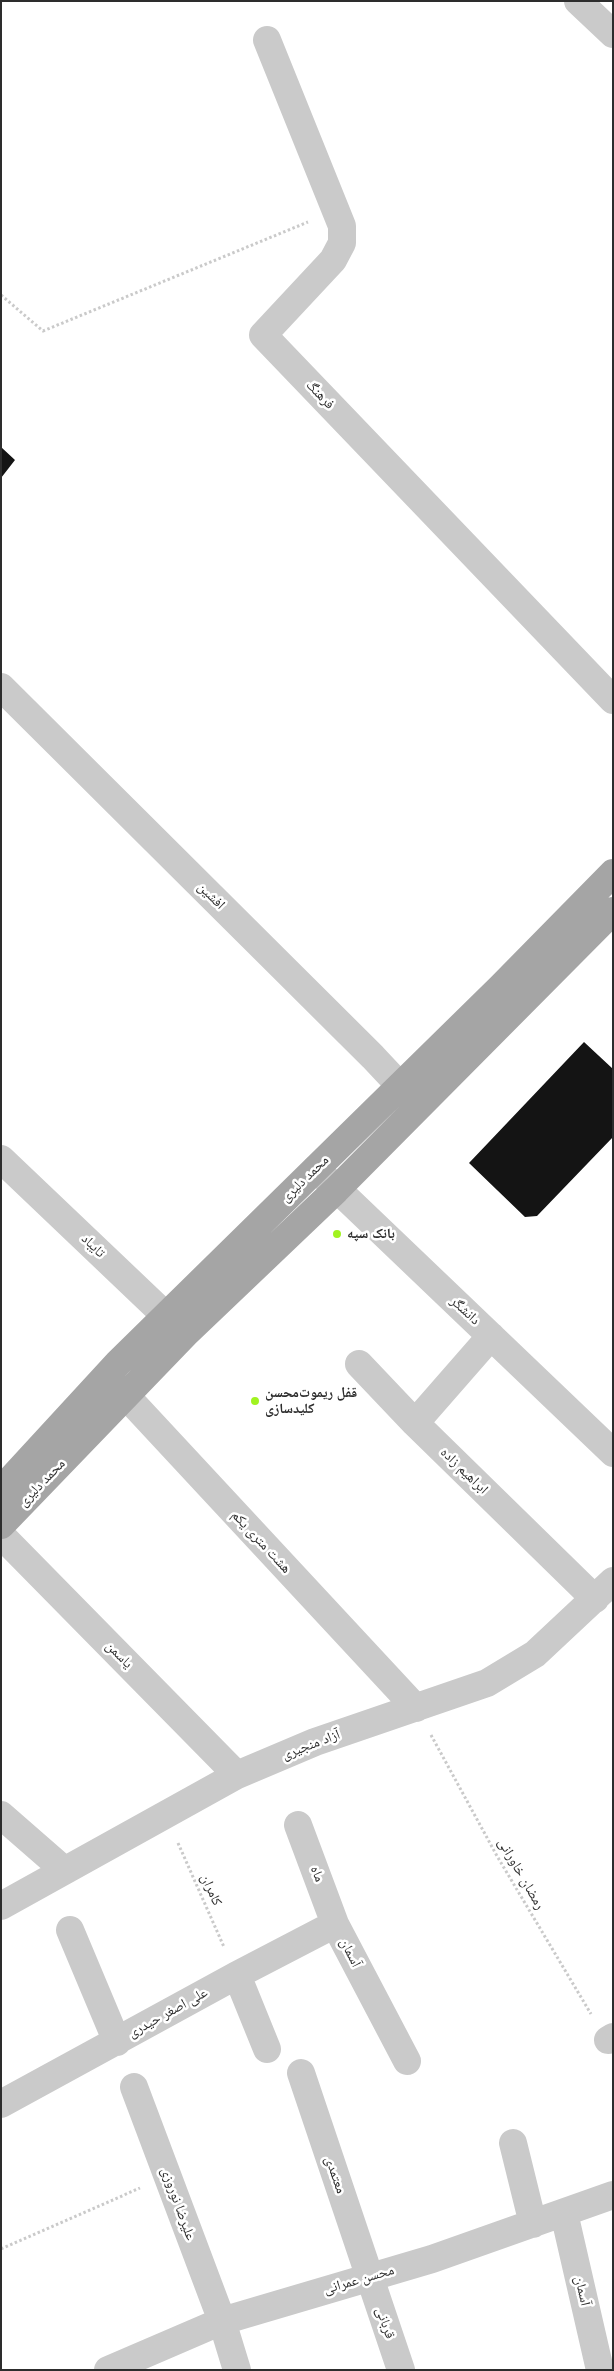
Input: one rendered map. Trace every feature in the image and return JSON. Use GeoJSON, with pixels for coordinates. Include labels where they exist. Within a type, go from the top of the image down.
{"type":"FeatureCollection","features":[{"type":"Feature","properties":{"kind":"main road","name":"محمد دلیری"},"geometry":{"type":"LineString","coordinates":[[1,1525],[127,1397],[176,1324],[316,1169],[613,872]]}},
{"type":"Feature","properties":{"kind":"main road","name":"محمد دلیری"},"geometry":{"type":"LineString","coordinates":[[1,1490],[104,1378],[176,1324],[336,1190],[613,911]]}},
{"type":"Feature","properties":{"kind":"street"},"geometry":{"type":"LineString","coordinates":[[578,1],[613,34]]}},
{"type":"Feature","properties":{"kind":"street","name":"فرهنگ"},"geometry":{"type":"LineString","coordinates":[[267,40],[342,226],[342,243],[333,260],[263,335],[613,700]]}},
{"type":"Feature","properties":{"kind":"street","name":"افشین"},"geometry":{"type":"LineString","coordinates":[[1,687],[420,1106]]}},
{"type":"Feature","properties":{"kind":"street","name":"تایباد"},"geometry":{"type":"LineString","coordinates":[[1,1159],[176,1324]]}},
{"type":"Feature","properties":{"kind":"street","name":"دانشگر"},"geometry":{"type":"LineString","coordinates":[[316,1169],[613,1454]]}},
{"type":"Feature","properties":{"kind":"street"},"geometry":{"type":"LineString","coordinates":[[415,1423],[491,1336]]}},
{"type":"Feature","properties":{"kind":"street","name":"ابراهیم زاده"},"geometry":{"type":"LineString","coordinates":[[359,1364],[415,1423],[604,1590]]}},
{"type":"Feature","properties":{"kind":"street","name":"هشت متری یکم"},"geometry":{"type":"LineString","coordinates":[[104,1378],[127,1397],[416,1708]]}},
{"type":"Feature","properties":{"kind":"street","name":"یاسمن"},"geometry":{"type":"LineString","coordinates":[[1,1535],[237,1775]]}},
{"type":"Feature","properties":{"kind":"street","name":"آزاد منجیری"},"geometry":{"type":"LineString","coordinates":[[1,1906],[237,1775],[315,1742],[487,1683],[535,1654],[604,1590]]}},
{"type":"Feature","properties":{"kind":"street"},"geometry":{"type":"LineString","coordinates":[[1,1815],[64,1870]]}},
{"type":"Feature","properties":{"kind":"street","name":"ماه"},"geometry":{"type":"LineString","coordinates":[[298,1825],[335,1924]]}},
{"type":"Feature","properties":{"kind":"street","name":"علی اصغر حیدری"},"geometry":{"type":"LineString","coordinates":[[1,2104],[237,1975],[335,1924]]}},
{"type":"Feature","properties":{"kind":"street","name":"آسمان"},"geometry":{"type":"LineString","coordinates":[[335,1924],[407,2061]]}},
{"type":"Feature","properties":{"kind":"street"},"geometry":{"type":"LineString","coordinates":[[70,1930],[117,2042]]}},
{"type":"Feature","properties":{"kind":"street"},"geometry":{"type":"LineString","coordinates":[[237,1975],[267,2049]]}},
{"type":"Feature","properties":{"kind":"street","name":"معتمدی"},"geometry":{"type":"LineString","coordinates":[[301,2073],[370,2277]]}},
{"type":"Feature","properties":{"kind":"street","name":"علیرضا نوروزی"},"geometry":{"type":"LineString","coordinates":[[134,2087],[222,2321],[237,2370]]}},
{"type":"Feature","properties":{"kind":"street"},"geometry":{"type":"LineString","coordinates":[[512,2143],[533,2224]]}},
{"type":"Feature","properties":{"kind":"street","name":"محسن عمرانی"},"geometry":{"type":"LineString","coordinates":[[108,2370],[222,2321],[432,2259],[613,2195]]}},
{"type":"Feature","properties":{"kind":"street","name":"آسمان"},"geometry":{"type":"LineString","coordinates":[[564,2213],[600,2370]]}},
{"type":"Feature","properties":{"kind":"street","name":"قربانی"},"geometry":{"type":"LineString","coordinates":[[370,2277],[401,2370]]}},
{"type":"Feature","properties":{"kind":"path"},"geometry":{"type":"LineString","coordinates":[[1,294],[43,331],[335,211]]}},
{"type":"Feature","properties":{"kind":"path","name":"رمضان خاورانی"},"geometry":{"type":"LineString","coordinates":[[416,1708],[502,1864],[571,1983],[610,2039]]}},
{"type":"Feature","properties":{"kind":"path","name":"کامران"},"geometry":{"type":"LineString","coordinates":[[165,1815],[237,1975]]}},
{"type":"Feature","properties":{"kind":"path"},"geometry":{"type":"LineString","coordinates":[[1,2248],[168,2176]]}},
{"type":"Feature","properties":{"kind":"building"},"geometry":{"type":"Polygon","coordinates":[[[1,447],[15,460],[1,478],[1,447]]]}},
{"type":"Feature","properties":{"kind":"building"},"geometry":{"type":"Polygon","coordinates":[[[584,1042],[613,1069],[613,1137],[537,1216],[525,1217],[469,1163],[584,1042]]]}},
{"type":"Feature","properties":{"kind":"place","name":"بانک سپه"},"geometry":{"type":"Point","coordinates":[337,1234]}},
{"type":"Feature","properties":{"kind":"place","name":"قفل ریموت‌محسن کلیدسازی"},"geometry":{"type":"Point","coordinates":[255,1401]}}]}
